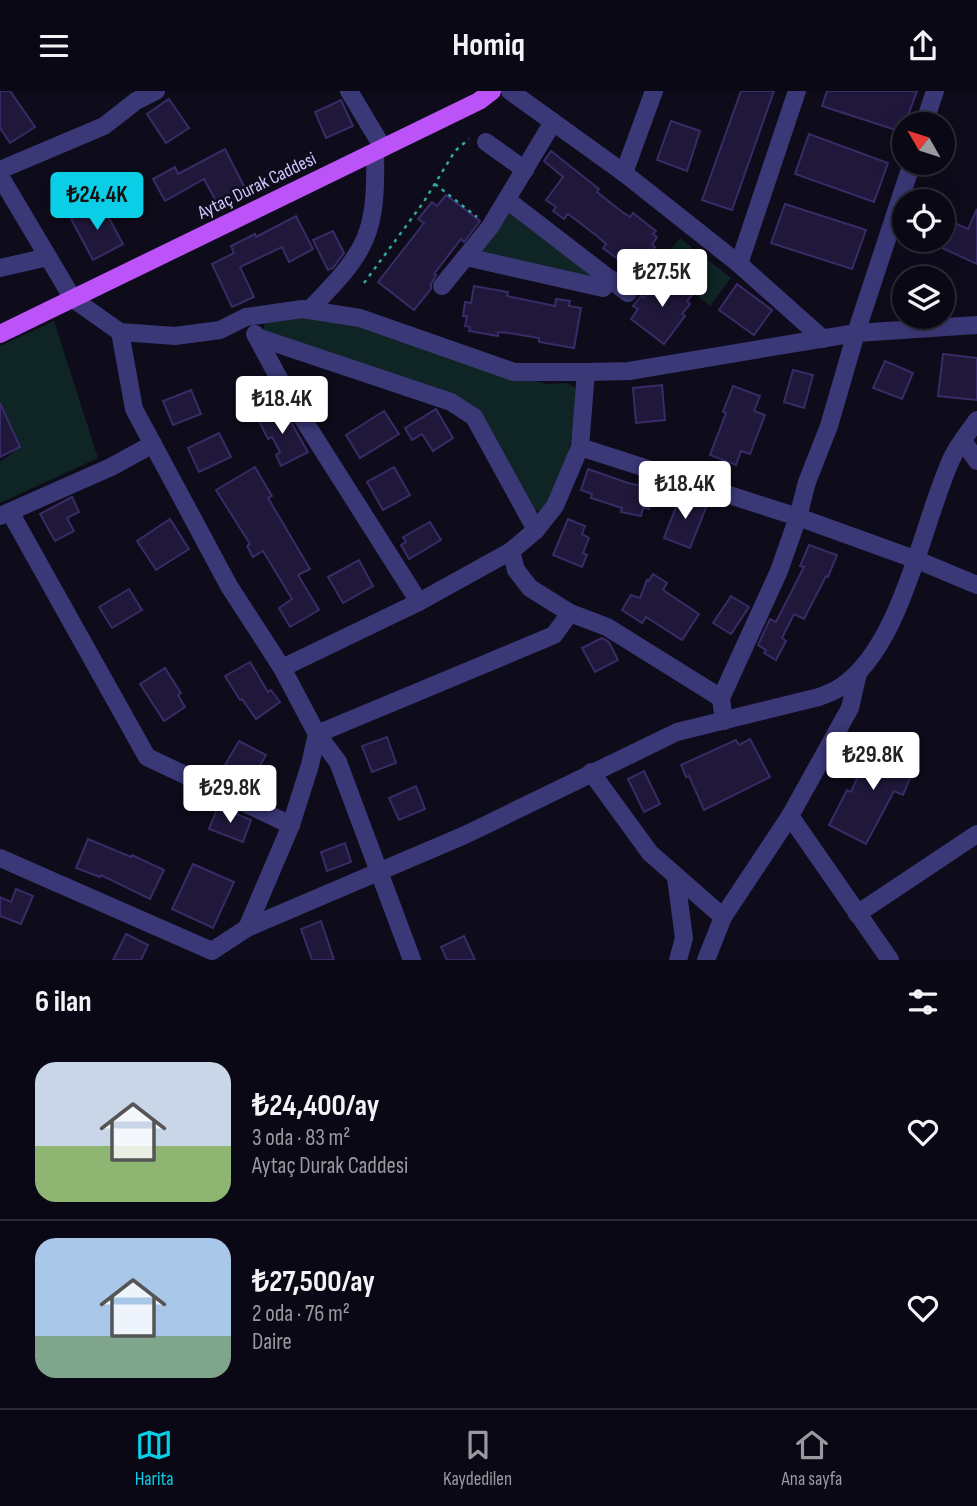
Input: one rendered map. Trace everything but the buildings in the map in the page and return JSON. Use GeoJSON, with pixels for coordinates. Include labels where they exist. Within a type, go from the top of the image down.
{"type":"FeatureCollection","features":[{"type":"Feature","properties":{"kind":"main road","name":"Aytaç Durak Caddesi"},"geometry":{"type":"LineString","coordinates":[[0,334],[479,101],[492,91]]}},
{"type":"Feature","properties":{"kind":"street"},"geometry":{"type":"LineString","coordinates":[[0,170],[104,126],[133,96],[156,91]]}},
{"type":"Feature","properties":{"kind":"street"},"geometry":{"type":"LineString","coordinates":[[309,310],[342,276],[366,241],[373,215],[379,150],[349,91]]}},
{"type":"Feature","properties":{"kind":"street"},"geometry":{"type":"LineString","coordinates":[[510,91],[624,173],[739,264],[823,339]]}},
{"type":"Feature","properties":{"kind":"street"},"geometry":{"type":"LineString","coordinates":[[624,173],[654,91]]}},
{"type":"Feature","properties":{"kind":"street"},"geometry":{"type":"LineString","coordinates":[[739,264],[797,91]]}},
{"type":"Feature","properties":{"kind":"street"},"geometry":{"type":"LineString","coordinates":[[928,112],[935,91]]}},
{"type":"Feature","properties":{"kind":"street"},"geometry":{"type":"LineString","coordinates":[[442,286],[490,227],[554,122]]}},
{"type":"Feature","properties":{"kind":"street"},"geometry":{"type":"LineString","coordinates":[[486,142],[525,170]]}},
{"type":"Feature","properties":{"kind":"street"},"geometry":{"type":"LineString","coordinates":[[724,720],[721,698],[761,613],[798,517],[807,482],[829,426],[856,333],[908,175]]}},
{"type":"Feature","properties":{"kind":"street"},"geometry":{"type":"LineString","coordinates":[[0,176],[73,299],[120,332],[175,336],[220,330],[246,317],[302,309],[360,318],[514,372],[586,372],[629,370],[856,333],[977,325]]}},
{"type":"Feature","properties":{"kind":"street"},"geometry":{"type":"LineString","coordinates":[[507,200],[628,293]]}},
{"type":"Feature","properties":{"kind":"street"},"geometry":{"type":"LineString","coordinates":[[0,268],[48,257]]}},
{"type":"Feature","properties":{"kind":"street"},"geometry":{"type":"LineString","coordinates":[[466,257],[603,288],[611,279]]}},
{"type":"Feature","properties":{"kind":"street"},"geometry":{"type":"LineString","coordinates":[[246,317],[289,397],[419,602]]}},
{"type":"Feature","properties":{"kind":"street"},"geometry":{"type":"LineString","coordinates":[[120,332],[134,409],[229,586],[282,668],[317,734],[338,762],[412,960]]}},
{"type":"Feature","properties":{"kind":"street"},"geometry":{"type":"LineString","coordinates":[[257,337],[451,402],[474,417],[536,530]]}},
{"type":"Feature","properties":{"kind":"street"},"geometry":{"type":"LineString","coordinates":[[282,668],[419,602],[511,551],[536,530],[555,506],[580,447],[586,372]]}},
{"type":"Feature","properties":{"kind":"street"},"geometry":{"type":"LineString","coordinates":[[0,858],[216,954],[247,928],[465,835],[677,732],[819,697],[839,688],[858,673],[880,643],[917,559],[951,460],[977,420]]}},
{"type":"Feature","properties":{"kind":"street"},"geometry":{"type":"LineString","coordinates":[[963,441],[977,461]]}},
{"type":"Feature","properties":{"kind":"street"},"geometry":{"type":"LineString","coordinates":[[153,444],[111,467],[5,514],[147,757],[290,825]]}},
{"type":"Feature","properties":{"kind":"street"},"geometry":{"type":"LineString","coordinates":[[580,447],[798,517],[917,559],[977,585]]}},
{"type":"Feature","properties":{"kind":"street"},"geometry":{"type":"LineString","coordinates":[[511,551],[516,570],[530,588],[570,613],[607,627],[721,698]]}},
{"type":"Feature","properties":{"kind":"street"},"geometry":{"type":"LineString","coordinates":[[317,734],[554,635],[570,613]]}},
{"type":"Feature","properties":{"kind":"street"},"geometry":{"type":"LineString","coordinates":[[706,960],[723,917],[790,816],[850,708],[858,673]]}},
{"type":"Feature","properties":{"kind":"street"},"geometry":{"type":"LineString","coordinates":[[247,928],[290,825],[310,765],[317,734]]}},
{"type":"Feature","properties":{"kind":"street"},"geometry":{"type":"LineString","coordinates":[[592,772],[650,853],[723,917]]}},
{"type":"Feature","properties":{"kind":"street"},"geometry":{"type":"LineString","coordinates":[[790,816],[890,960]]}},
{"type":"Feature","properties":{"kind":"street"},"geometry":{"type":"LineString","coordinates":[[857,914],[977,834]]}},
{"type":"Feature","properties":{"kind":"street"},"geometry":{"type":"LineString","coordinates":[[676,878],[684,938],[678,960]]}},
{"type":"Feature","properties":{"kind":"path"},"geometry":{"type":"LineString","coordinates":[[364,283],[435,184],[455,151],[469,139],[486,142]]}},
{"type":"Feature","properties":{"kind":"path"},"geometry":{"type":"LineString","coordinates":[[435,184],[490,227]]}},
{"type":"Feature","properties":{"kind":"green space"},"geometry":{"type":"Polygon","coordinates":[[[510,210],[598,280],[479,254],[510,210]]]}},
{"type":"Feature","properties":{"kind":"green space"},"geometry":{"type":"Polygon","coordinates":[[[680,238],[731,278],[710,306],[658,266],[680,238]]]}},
{"type":"Feature","properties":{"kind":"green space"},"geometry":{"type":"Polygon","coordinates":[[[291,317],[354,321],[514,376],[547,384],[567,383],[580,390],[561,478],[548,505],[540,512],[530,507],[482,415],[263,330],[265,323],[291,317]]]}},
{"type":"Feature","properties":{"kind":"green space"},"geometry":{"type":"Polygon","coordinates":[[[54,321],[98,458],[0,503],[0,462],[20,447],[7,419],[0,422],[0,346],[54,321]]]}}]}
